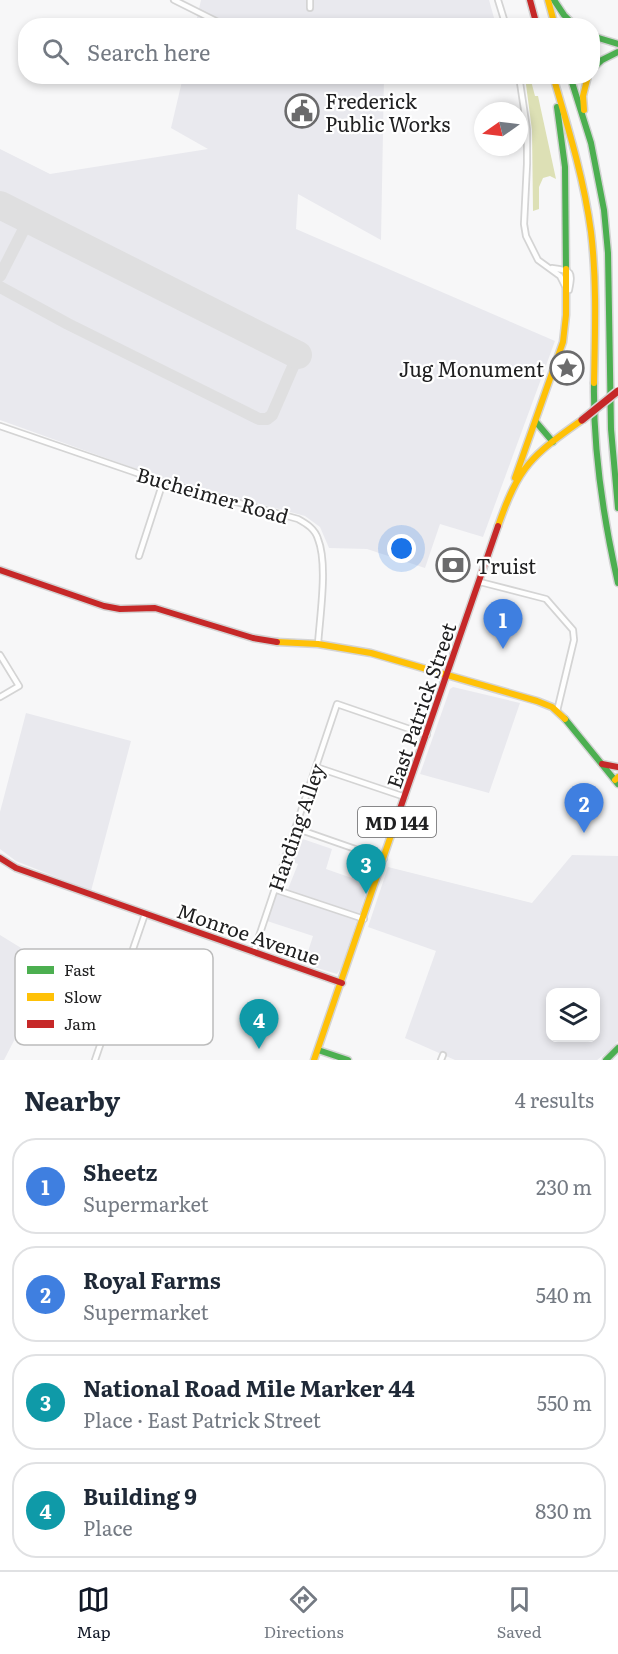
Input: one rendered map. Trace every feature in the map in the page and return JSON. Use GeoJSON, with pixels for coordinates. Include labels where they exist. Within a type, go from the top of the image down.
{"type":"FeatureCollection","features":[{"type":"Feature","properties":{"kind":"main road"},"geometry":{"type":"LineString","coordinates":[[530,0],[535,18]]}},
{"type":"Feature","properties":{"kind":"main road"},"geometry":{"type":"LineString","coordinates":[[548,0],[553,18]]}},
{"type":"Feature","properties":{"kind":"main road"},"geometry":{"type":"LineString","coordinates":[[554,0],[567,18]]}},
{"type":"Feature","properties":{"kind":"main road"},"geometry":{"type":"LineString","coordinates":[[600,38],[618,44]]}},
{"type":"Feature","properties":{"kind":"main road"},"geometry":{"type":"LineString","coordinates":[[602,60],[618,52]]}},
{"type":"Feature","properties":{"kind":"main road"},"geometry":{"type":"LineString","coordinates":[[602,60],[618,61]]}},
{"type":"Feature","properties":{"kind":"main road"},"geometry":{"type":"LineString","coordinates":[[508,497],[536,422],[567,325],[564,150],[554,84]]}},
{"type":"Feature","properties":{"kind":"main road"},"geometry":{"type":"LineString","coordinates":[[555,84],[576,152],[590,225],[595,285],[594,407],[597,458],[605,526],[618,583]]}},
{"type":"Feature","properties":{"kind":"main road"},"geometry":{"type":"LineString","coordinates":[[573,84],[591,143]]}},
{"type":"Feature","properties":{"kind":"main road"},"geometry":{"type":"LineString","coordinates":[[585,84],[584,106],[604,210],[608,253],[611,429],[618,508]]}},
{"type":"Feature","properties":{"kind":"main road","name":"East Patrick Street"},"geometry":{"type":"LineString","coordinates":[[314,1060],[508,497],[528,463],[618,391]]}},
{"type":"Feature","properties":{"kind":"main road"},"geometry":{"type":"LineString","coordinates":[[536,422],[552,442]]}},
{"type":"Feature","properties":{"kind":"main road"},"geometry":{"type":"LineString","coordinates":[[0,570],[104,606],[120,609],[155,608],[253,638],[318,644],[372,653],[537,701],[557,711],[616,779]]}},
{"type":"Feature","properties":{"kind":"main road"},"geometry":{"type":"LineString","coordinates":[[602,764],[618,769],[616,779]]}},
{"type":"Feature","properties":{"kind":"main road","name":"Monroe Avenue"},"geometry":{"type":"LineString","coordinates":[[0,858],[16,868],[342,983]]}},
{"type":"Feature","properties":{"kind":"main road"},"geometry":{"type":"LineString","coordinates":[[606,1060],[618,1048]]}},
{"type":"Feature","properties":{"kind":"main road"},"geometry":{"type":"LineString","coordinates":[[318,1050],[348,1060]]}},
{"type":"Feature","properties":{"kind":"street"},"geometry":{"type":"LineString","coordinates":[[174,0],[211,18]]}},
{"type":"Feature","properties":{"kind":"street"},"geometry":{"type":"LineString","coordinates":[[310,0],[310,8]]}},
{"type":"Feature","properties":{"kind":"street"},"geometry":{"type":"LineString","coordinates":[[498,0],[504,18]]}},
{"type":"Feature","properties":{"kind":"street"},"geometry":{"type":"LineString","coordinates":[[520,84],[527,139],[524,224],[526,236],[534,255],[542,264],[562,278],[567,291]]}},
{"type":"Feature","properties":{"kind":"street"},"geometry":{"type":"LineString","coordinates":[[549,268],[566,269],[572,276],[568,301]]}},
{"type":"Feature","properties":{"kind":"street","name":"Bucheimer Road"},"geometry":{"type":"LineString","coordinates":[[0,426],[163,482],[298,519],[310,526],[318,538],[322,558],[318,644]]}},
{"type":"Feature","properties":{"kind":"street"},"geometry":{"type":"LineString","coordinates":[[139,556],[163,482]]}},
{"type":"Feature","properties":{"kind":"street"},"geometry":{"type":"LineString","coordinates":[[480,582],[546,599],[573,630],[574,640],[557,711]]}},
{"type":"Feature","properties":{"kind":"street"},"geometry":{"type":"LineString","coordinates":[[0,655],[19,686],[0,697]]}},
{"type":"Feature","properties":{"kind":"street","name":"Harding Alley"},"geometry":{"type":"LineString","coordinates":[[254,951],[337,704],[427,735]]}},
{"type":"Feature","properties":{"kind":"street"},"geometry":{"type":"LineString","coordinates":[[316,766],[405,796]]}},
{"type":"Feature","properties":{"kind":"street"},"geometry":{"type":"LineString","coordinates":[[295,828],[384,859]]}},
{"type":"Feature","properties":{"kind":"street"},"geometry":{"type":"LineString","coordinates":[[274,889],[364,919]]}},
{"type":"Feature","properties":{"kind":"street"},"geometry":{"type":"LineString","coordinates":[[133,949],[145,914]]}},
{"type":"Feature","properties":{"kind":"street"},"geometry":{"type":"LineString","coordinates":[[95,1060],[100,1045]]}},
{"type":"Feature","properties":{"kind":"shaded area"},"geometry":{"type":"Polygon","coordinates":[[[201,0],[489,0],[494,18],[197,18],[201,0]]]}},
{"type":"Feature","properties":{"kind":"shaded area"},"geometry":{"type":"Polygon","coordinates":[[[181,84],[384,84],[381,240],[298,194],[296,229],[555,341],[483,537],[440,524],[425,568],[367,549],[329,548],[320,527],[305,516],[153,475],[0,420],[0,149],[50,174],[208,149],[171,128],[181,84]]]}},
{"type":"Feature","properties":{"kind":"shaded area"},"geometry":{"type":"Polygon","coordinates":[[[453,687],[520,703],[489,793],[420,774],[450,689],[453,687]]]}},
{"type":"Feature","properties":{"kind":"shaded area"},"geometry":{"type":"Polygon","coordinates":[[[26,713],[131,741],[91,891],[16,861],[0,849],[0,812],[26,713]]]}},
{"type":"Feature","properties":{"kind":"shaded area"},"geometry":{"type":"Polygon","coordinates":[[[297,837],[332,849],[326,869],[369,884],[337,974],[304,964],[313,936],[267,921],[278,886],[288,889],[298,864],[290,861],[297,837]]]}},
{"type":"Feature","properties":{"kind":"shaded area"},"geometry":{"type":"Polygon","coordinates":[[[572,855],[618,856],[618,1041],[597,1060],[455,1060],[405,1038],[436,951],[368,927],[388,867],[532,903],[572,855]]]}},
{"type":"Feature","properties":{"kind":"shaded area"},"geometry":{"type":"Polygon","coordinates":[[[0,935],[23,949],[15,949],[15,1039],[4,1060],[0,1060],[0,935]]]}},
{"type":"Feature","properties":{"kind":"green space"},"geometry":{"type":"Polygon","coordinates":[[[526,84],[532,84],[535,96],[538,96],[556,179],[550,176],[543,178],[539,187],[539,209],[533,211],[532,130],[526,84]]]}},
{"type":"Feature","properties":{"kind":"taxiway"},"geometry":{"type":"LineString","coordinates":[[0,276],[29,219]]}},
{"type":"Feature","properties":{"kind":"taxiway"},"geometry":{"type":"LineString","coordinates":[[0,287],[68,324],[259,419],[267,419],[272,415],[298,355]]}},
{"type":"Feature","properties":{"kind":"runway"},"geometry":{"type":"LineString","coordinates":[[0,205],[298,355]]}},
{"type":"Feature","properties":{"kind":"traffic: fast"},"geometry":{"type":"LineString","coordinates":[[554,0],[567,18]]}},
{"type":"Feature","properties":{"kind":"traffic: fast"},"geometry":{"type":"LineString","coordinates":[[600,38],[618,44]]}},
{"type":"Feature","properties":{"kind":"traffic: fast"},"geometry":{"type":"LineString","coordinates":[[600,62],[618,52]]}},
{"type":"Feature","properties":{"kind":"traffic: fast"},"geometry":{"type":"LineString","coordinates":[[573,84],[591,143],[604,210],[608,253],[611,429],[618,508]]}},
{"type":"Feature","properties":{"kind":"traffic: fast"},"geometry":{"type":"LineString","coordinates":[[557,107],[565,167],[566,269]]}},
{"type":"Feature","properties":{"kind":"traffic: fast"},"geometry":{"type":"LineString","coordinates":[[594,383],[595,433],[600,483],[618,583]]}},
{"type":"Feature","properties":{"kind":"traffic: fast"},"geometry":{"type":"LineString","coordinates":[[536,422],[553,442]]}},
{"type":"Feature","properties":{"kind":"traffic: fast"},"geometry":{"type":"LineString","coordinates":[[565,719],[618,784]]}},
{"type":"Feature","properties":{"kind":"traffic: fast"},"geometry":{"type":"LineString","coordinates":[[606,1060],[618,1048]]}},
{"type":"Feature","properties":{"kind":"traffic: fast"},"geometry":{"type":"LineString","coordinates":[[318,1050],[348,1060]]}},
{"type":"Feature","properties":{"kind":"traffic: slow"},"geometry":{"type":"LineString","coordinates":[[548,0],[553,18]]}},
{"type":"Feature","properties":{"kind":"traffic: slow"},"geometry":{"type":"LineString","coordinates":[[555,84],[580,173],[591,232],[595,288],[594,383]]}},
{"type":"Feature","properties":{"kind":"traffic: slow"},"geometry":{"type":"LineString","coordinates":[[584,110],[583,96],[586,84]]}},
{"type":"Feature","properties":{"kind":"traffic: slow"},"geometry":{"type":"LineString","coordinates":[[515,478],[563,342],[566,315],[566,269]]}},
{"type":"Feature","properties":{"kind":"traffic: slow"},"geometry":{"type":"LineString","coordinates":[[498,526],[513,489],[529,464],[550,443],[582,420]]}},
{"type":"Feature","properties":{"kind":"traffic: slow"},"geometry":{"type":"LineString","coordinates":[[277,642],[318,644],[371,653],[537,701],[552,707],[565,719]]}},
{"type":"Feature","properties":{"kind":"traffic: slow"},"geometry":{"type":"LineString","coordinates":[[615,780],[618,777]]}},
{"type":"Feature","properties":{"kind":"traffic: slow"},"geometry":{"type":"LineString","coordinates":[[314,1060],[400,809]]}},
{"type":"Feature","properties":{"kind":"traffic: jam"},"geometry":{"type":"LineString","coordinates":[[530,0],[535,18]]}},
{"type":"Feature","properties":{"kind":"traffic: jam"},"geometry":{"type":"LineString","coordinates":[[582,420],[618,391]]}},
{"type":"Feature","properties":{"kind":"traffic: jam"},"geometry":{"type":"LineString","coordinates":[[400,809],[498,526]]}},
{"type":"Feature","properties":{"kind":"traffic: jam"},"geometry":{"type":"LineString","coordinates":[[0,570],[104,606],[120,609],[155,608],[253,638],[277,642]]}},
{"type":"Feature","properties":{"kind":"traffic: jam"},"geometry":{"type":"LineString","coordinates":[[602,764],[618,767]]}},
{"type":"Feature","properties":{"kind":"traffic: jam"},"geometry":{"type":"LineString","coordinates":[[0,858],[16,868],[342,983]]}},
{"type":"Feature","properties":{"kind":"place","name":"Frederick Public Works"},"geometry":{"type":"Point","coordinates":[302,111]}},
{"type":"Feature","properties":{"kind":"place","name":"Jug Monument"},"geometry":{"type":"Point","coordinates":[567,368]}},
{"type":"Feature","properties":{"kind":"place","name":"Truist"},"geometry":{"type":"Point","coordinates":[453,565]}},
{"type":"Feature","properties":{"kind":"place","name":"Sheetz"},"geometry":{"type":"Point","coordinates":[503,649]}},
{"type":"Feature","properties":{"kind":"place","name":"Royal Farms"},"geometry":{"type":"Point","coordinates":[584,833]}},
{"type":"Feature","properties":{"kind":"place","name":"National Road Mile Marker 44"},"geometry":{"type":"Point","coordinates":[366,894]}},
{"type":"Feature","properties":{"kind":"place","name":"Building 9"},"geometry":{"type":"Point","coordinates":[259,1049]}}]}
